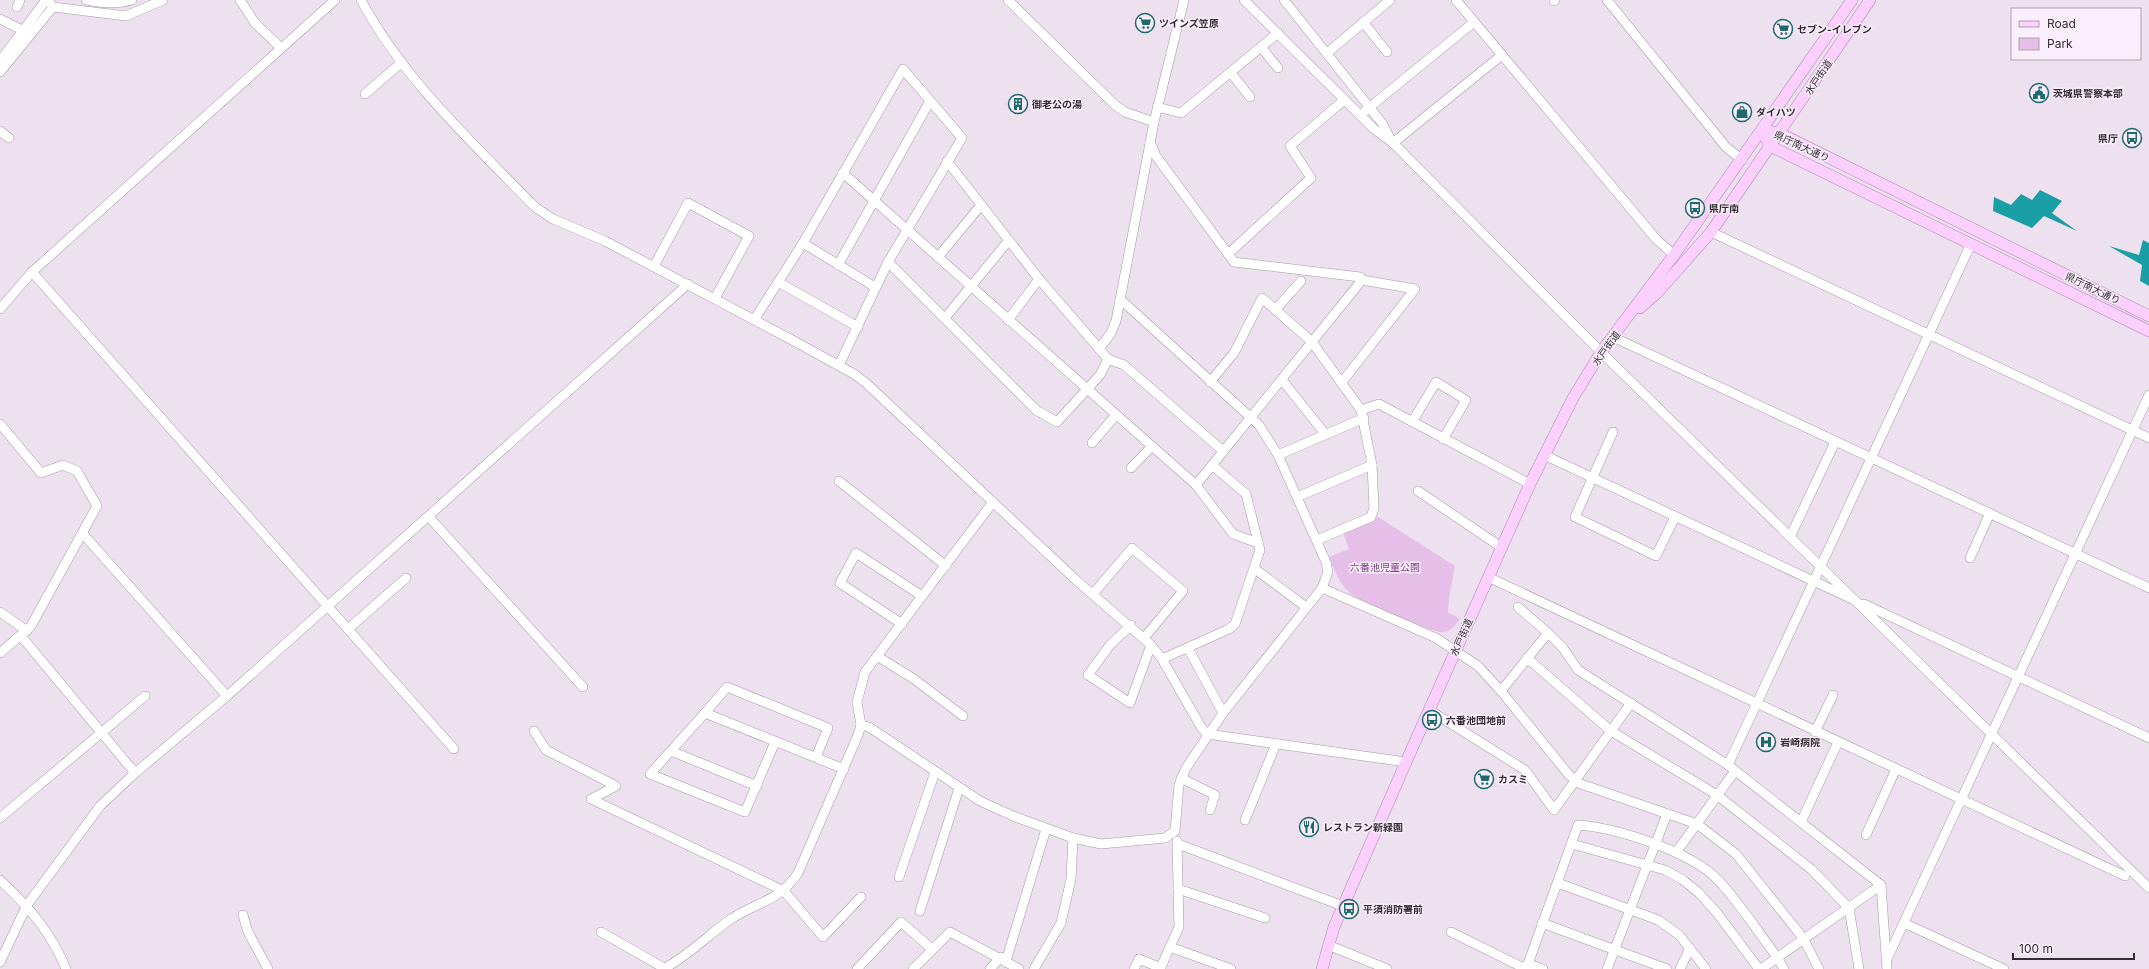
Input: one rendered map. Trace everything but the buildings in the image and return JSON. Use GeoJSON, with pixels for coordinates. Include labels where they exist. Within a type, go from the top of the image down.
{"type":"FeatureCollection","features":[{"type":"Feature","properties":{"kind":"main road","name":"水戸街道"},"geometry":{"type":"LineString","coordinates":[[1322,969],[1328,945],[1343,906],[1406,762],[1501,547],[1544,454],[1573,398],[1602,352],[1742,160],[1852,0]]}},
{"type":"Feature","properties":{"kind":"main road","name":"水戸街道"},"geometry":{"type":"LineString","coordinates":[[1627,319],[1657,293],[1711,232],[1870,0]]}},
{"type":"Feature","properties":{"kind":"main road","name":"県庁南大通り"},"geometry":{"type":"LineString","coordinates":[[1762,130],[1779,133],[2149,316]]}},
{"type":"Feature","properties":{"kind":"main road","name":"県庁南大通り"},"geometry":{"type":"LineString","coordinates":[[1762,130],[1770,146],[2149,331]]}},
{"type":"Feature","properties":{"kind":"street"},"geometry":{"type":"LineString","coordinates":[[86,0],[106,4],[121,3],[132,0]]}},
{"type":"Feature","properties":{"kind":"street"},"geometry":{"type":"LineString","coordinates":[[49,2],[126,16],[163,0]]}},
{"type":"Feature","properties":{"kind":"street"},"geometry":{"type":"LineString","coordinates":[[240,0],[255,23],[281,48]]}},
{"type":"Feature","properties":{"kind":"street"},"geometry":{"type":"LineString","coordinates":[[0,309],[32,272],[335,0]]}},
{"type":"Feature","properties":{"kind":"street"},"geometry":{"type":"LineString","coordinates":[[361,0],[373,24],[425,93],[535,207],[554,219],[605,241],[688,284],[839,365],[866,383],[1093,594],[1131,625],[1151,645],[1162,659],[1201,727],[1207,734],[1406,762]]}},
{"type":"Feature","properties":{"kind":"street"},"geometry":{"type":"LineString","coordinates":[[1008,0],[1115,105],[1125,112],[1154,122]]}},
{"type":"Feature","properties":{"kind":"street"},"geometry":{"type":"LineString","coordinates":[[1099,349],[1111,333],[1120,299],[1157,107],[1184,0]]}},
{"type":"Feature","properties":{"kind":"street"},"geometry":{"type":"LineString","coordinates":[[1244,0],[1374,129],[1393,143],[1602,352],[1791,535],[2149,888]]}},
{"type":"Feature","properties":{"kind":"street"},"geometry":{"type":"LineString","coordinates":[[1284,0],[1382,123],[1393,143]]}},
{"type":"Feature","properties":{"kind":"street"},"geometry":{"type":"LineString","coordinates":[[1327,53],[1390,0]]}},
{"type":"Feature","properties":{"kind":"street"},"geometry":{"type":"LineString","coordinates":[[1456,0],[1656,239],[1674,255]]}},
{"type":"Feature","properties":{"kind":"street"},"geometry":{"type":"LineString","coordinates":[[1607,0],[1726,147],[1742,160]]}},
{"type":"Feature","properties":{"kind":"street"},"geometry":{"type":"LineString","coordinates":[[0,61],[49,2]]}},
{"type":"Feature","properties":{"kind":"street"},"geometry":{"type":"LineString","coordinates":[[0,72],[49,2]]}},
{"type":"Feature","properties":{"kind":"street"},"geometry":{"type":"LineString","coordinates":[[0,19],[24,31]]}},
{"type":"Feature","properties":{"kind":"street"},"geometry":{"type":"LineString","coordinates":[[1363,22],[1387,52]]}},
{"type":"Feature","properties":{"kind":"street"},"geometry":{"type":"LineString","coordinates":[[1360,114],[1474,22]]}},
{"type":"Feature","properties":{"kind":"street"},"geometry":{"type":"LineString","coordinates":[[1157,107],[1181,113],[1278,33]]}},
{"type":"Feature","properties":{"kind":"street"},"geometry":{"type":"LineString","coordinates":[[1261,47],[1278,68]]}},
{"type":"Feature","properties":{"kind":"street"},"geometry":{"type":"LineString","coordinates":[[1393,143],[1502,54]]}},
{"type":"Feature","properties":{"kind":"street"},"geometry":{"type":"LineString","coordinates":[[365,94],[401,63]]}},
{"type":"Feature","properties":{"kind":"street"},"geometry":{"type":"LineString","coordinates":[[754,320],[802,243],[903,69],[962,138],[888,262],[839,365]]}},
{"type":"Feature","properties":{"kind":"street"},"geometry":{"type":"LineString","coordinates":[[1231,73],[1250,97]]}},
{"type":"Feature","properties":{"kind":"street"},"geometry":{"type":"LineString","coordinates":[[1228,254],[1311,178],[1290,146],[1344,100]]}},
{"type":"Feature","properties":{"kind":"street"},"geometry":{"type":"LineString","coordinates":[[838,264],[930,101]]}},
{"type":"Feature","properties":{"kind":"street"},"geometry":{"type":"LineString","coordinates":[[0,131],[9,138]]}},
{"type":"Feature","properties":{"kind":"street"},"geometry":{"type":"LineString","coordinates":[[1150,142],[1156,156],[1234,262],[1360,277],[1362,280],[1415,289],[1342,382]]}},
{"type":"Feature","properties":{"kind":"street"},"geometry":{"type":"LineString","coordinates":[[947,161],[1039,279],[1108,359],[1124,365],[1223,451]]}},
{"type":"Feature","properties":{"kind":"street"},"geometry":{"type":"LineString","coordinates":[[843,173],[1196,485],[1233,534],[1258,543]]}},
{"type":"Feature","properties":{"kind":"street"},"geometry":{"type":"LineString","coordinates":[[654,266],[688,203],[749,236],[714,298]]}},
{"type":"Feature","properties":{"kind":"street"},"geometry":{"type":"LineString","coordinates":[[938,257],[981,205]]}},
{"type":"Feature","properties":{"kind":"street"},"geometry":{"type":"LineString","coordinates":[[1711,232],[2149,438]]}},
{"type":"Feature","properties":{"kind":"street"},"geometry":{"type":"LineString","coordinates":[[945,318],[972,288],[1009,240]]}},
{"type":"Feature","properties":{"kind":"street"},"geometry":{"type":"LineString","coordinates":[[802,243],[875,287]]}},
{"type":"Feature","properties":{"kind":"street"},"geometry":{"type":"LineString","coordinates":[[1677,852],[1717,795],[1731,768],[1756,705],[1971,244]]}},
{"type":"Feature","properties":{"kind":"street"},"geometry":{"type":"LineString","coordinates":[[888,262],[1036,410],[1057,422],[1100,375],[1108,359]]}},
{"type":"Feature","properties":{"kind":"street"},"geometry":{"type":"LineString","coordinates":[[32,272],[454,749]]}},
{"type":"Feature","properties":{"kind":"street"},"geometry":{"type":"LineString","coordinates":[[1008,320],[1039,279]]}},
{"type":"Feature","properties":{"kind":"street"},"geometry":{"type":"LineString","coordinates":[[1196,485],[1362,280]]}},
{"type":"Feature","properties":{"kind":"street"},"geometry":{"type":"LineString","coordinates":[[1276,310],[1301,281]]}},
{"type":"Feature","properties":{"kind":"street"},"geometry":{"type":"LineString","coordinates":[[778,282],[858,327]]}},
{"type":"Feature","properties":{"kind":"street"},"geometry":{"type":"LineString","coordinates":[[0,962],[27,905],[100,806],[135,773],[227,696],[429,517],[688,284]]}},
{"type":"Feature","properties":{"kind":"street"},"geometry":{"type":"LineString","coordinates":[[1210,382],[1234,354],[1262,298],[1312,342],[1342,382],[1362,414],[1372,465],[1374,508],[1371,517],[1316,540]]}},
{"type":"Feature","properties":{"kind":"street"},"geometry":{"type":"LineString","coordinates":[[1120,299],[1268,436],[1316,540],[1328,572],[1322,588],[1207,734],[1181,778],[1179,785],[1175,832],[1178,844],[1179,927],[1160,969],[1139,959],[1134,969]]}},
{"type":"Feature","properties":{"kind":"street"},"geometry":{"type":"LineString","coordinates":[[1613,337],[2149,588]]}},
{"type":"Feature","properties":{"kind":"street"},"geometry":{"type":"LineString","coordinates":[[1282,380],[1326,435]]}},
{"type":"Feature","properties":{"kind":"street"},"geometry":{"type":"LineString","coordinates":[[1412,422],[1436,382],[1466,400],[1444,440]]}},
{"type":"Feature","properties":{"kind":"street"},"geometry":{"type":"LineString","coordinates":[[1887,958],[2149,394]]}},
{"type":"Feature","properties":{"kind":"street"},"geometry":{"type":"LineString","coordinates":[[1278,455],[1326,435],[1379,404],[1444,440],[1530,484]]}},
{"type":"Feature","properties":{"kind":"street"},"geometry":{"type":"LineString","coordinates":[[1092,443],[1116,415]]}},
{"type":"Feature","properties":{"kind":"street"},"geometry":{"type":"LineString","coordinates":[[0,424],[41,473],[63,464],[77,471],[97,506],[83,534],[24,633],[0,653]]}},
{"type":"Feature","properties":{"kind":"street"},"geometry":{"type":"LineString","coordinates":[[1613,432],[1575,517],[1656,556],[1675,516]]}},
{"type":"Feature","properties":{"kind":"street"},"geometry":{"type":"LineString","coordinates":[[1791,535],[1835,442]]}},
{"type":"Feature","properties":{"kind":"street"},"geometry":{"type":"LineString","coordinates":[[1130,468],[1152,446]]}},
{"type":"Feature","properties":{"kind":"street"},"geometry":{"type":"LineString","coordinates":[[1544,454],[2149,738]]}},
{"type":"Feature","properties":{"kind":"street"},"geometry":{"type":"LineString","coordinates":[[1162,659],[1229,630],[1235,624],[1255,569],[1260,550],[1246,494],[1212,465]]}},
{"type":"Feature","properties":{"kind":"street"},"geometry":{"type":"LineString","coordinates":[[1297,498],[1372,465]]}},
{"type":"Feature","properties":{"kind":"street"},"geometry":{"type":"LineString","coordinates":[[838,481],[946,566]]}},
{"type":"Feature","properties":{"kind":"street"},"geometry":{"type":"LineString","coordinates":[[1418,491],[1501,547]]}},
{"type":"Feature","properties":{"kind":"street"},"geometry":{"type":"LineString","coordinates":[[601,932],[664,969],[675,963],[730,920],[776,897],[784,891],[798,873],[844,770],[861,725],[857,702],[858,693],[865,672],[993,502]]}},
{"type":"Feature","properties":{"kind":"street"},"geometry":{"type":"LineString","coordinates":[[1970,558],[1990,513]]}},
{"type":"Feature","properties":{"kind":"street"},"geometry":{"type":"LineString","coordinates":[[429,517],[583,687]]}},
{"type":"Feature","properties":{"kind":"street"},"geometry":{"type":"LineString","coordinates":[[83,534],[227,696]]}},
{"type":"Feature","properties":{"kind":"street"},"geometry":{"type":"LineString","coordinates":[[1093,594],[1132,548],[1183,591],[1144,638]]}},
{"type":"Feature","properties":{"kind":"street"},"geometry":{"type":"LineString","coordinates":[[902,624],[840,583],[856,553],[922,596]]}},
{"type":"Feature","properties":{"kind":"street"},"geometry":{"type":"LineString","coordinates":[[1255,569],[1306,608]]}},
{"type":"Feature","properties":{"kind":"street"},"geometry":{"type":"LineString","coordinates":[[1488,577],[1756,705],[1962,799],[2125,876]]}},
{"type":"Feature","properties":{"kind":"street"},"geometry":{"type":"LineString","coordinates":[[348,629],[406,578]]}},
{"type":"Feature","properties":{"kind":"street"},"geometry":{"type":"LineString","coordinates":[[1322,588],[1436,638],[1478,666],[1501,691],[1569,775],[1575,780],[1588,787],[1697,824],[1736,854],[1803,938],[1819,969]]}},
{"type":"Feature","properties":{"kind":"street"},"geometry":{"type":"LineString","coordinates":[[1518,607],[1564,648],[1578,670],[1731,768],[1881,885],[1887,969]]}},
{"type":"Feature","properties":{"kind":"street"},"geometry":{"type":"LineString","coordinates":[[0,612],[24,633],[135,773]]}},
{"type":"Feature","properties":{"kind":"street"},"geometry":{"type":"LineString","coordinates":[[1131,625],[1110,645],[1088,675],[1130,703],[1151,645]]}},
{"type":"Feature","properties":{"kind":"street"},"geometry":{"type":"LineString","coordinates":[[1501,691],[1548,633]]}},
{"type":"Feature","properties":{"kind":"street"},"geometry":{"type":"LineString","coordinates":[[1188,648],[1223,713]]}},
{"type":"Feature","properties":{"kind":"street"},"geometry":{"type":"LineString","coordinates":[[877,656],[914,679],[963,716]]}},
{"type":"Feature","properties":{"kind":"street"},"geometry":{"type":"LineString","coordinates":[[1527,658],[1611,731],[1717,795],[1811,869],[1849,908],[1858,969]]}},
{"type":"Feature","properties":{"kind":"street"},"geometry":{"type":"LineString","coordinates":[[776,742],[745,812],[650,774],[727,686],[828,728],[816,757]]}},
{"type":"Feature","properties":{"kind":"street"},"geometry":{"type":"LineString","coordinates":[[1815,732],[1834,695]]}},
{"type":"Feature","properties":{"kind":"street"},"geometry":{"type":"LineString","coordinates":[[0,818],[103,733],[145,696]]}},
{"type":"Feature","properties":{"kind":"street"},"geometry":{"type":"LineString","coordinates":[[1429,710],[1525,770],[1554,810],[1631,703]]}},
{"type":"Feature","properties":{"kind":"street"},"geometry":{"type":"LineString","coordinates":[[704,713],[816,757],[844,770]]}},
{"type":"Feature","properties":{"kind":"street"},"geometry":{"type":"LineString","coordinates":[[861,725],[869,727],[959,788],[998,810],[1046,829],[1074,838],[1101,844],[1165,838],[1175,832]]}},
{"type":"Feature","properties":{"kind":"street"},"geometry":{"type":"LineString","coordinates":[[534,731],[546,750],[616,786],[592,799],[784,891],[823,937],[861,897]]}},
{"type":"Feature","properties":{"kind":"street"},"geometry":{"type":"LineString","coordinates":[[1801,822],[1838,742]]}},
{"type":"Feature","properties":{"kind":"street"},"geometry":{"type":"LineString","coordinates":[[1245,820],[1276,744]]}},
{"type":"Feature","properties":{"kind":"street"},"geometry":{"type":"LineString","coordinates":[[671,751],[757,786]]}},
{"type":"Feature","properties":{"kind":"street"},"geometry":{"type":"LineString","coordinates":[[1866,835],[1896,769]]}},
{"type":"Feature","properties":{"kind":"street"},"geometry":{"type":"LineString","coordinates":[[900,876],[935,772]]}},
{"type":"Feature","properties":{"kind":"street"},"geometry":{"type":"LineString","coordinates":[[1181,778],[1215,795],[1210,810]]}},
{"type":"Feature","properties":{"kind":"street"},"geometry":{"type":"LineString","coordinates":[[920,911],[959,788]]}},
{"type":"Feature","properties":{"kind":"street"},"geometry":{"type":"LineString","coordinates":[[1607,969],[1629,908],[1667,814]]}},
{"type":"Feature","properties":{"kind":"street"},"geometry":{"type":"LineString","coordinates":[[1525,967],[1558,883],[1578,825],[1594,826],[1656,844],[1677,852],[1717,879],[1777,957],[1784,969]]}},
{"type":"Feature","properties":{"kind":"street"},"geometry":{"type":"LineString","coordinates":[[990,969],[1003,959],[1046,829]]}},
{"type":"Feature","properties":{"kind":"street"},"geometry":{"type":"LineString","coordinates":[[1034,969],[1061,923],[1071,879],[1074,838]]}},
{"type":"Feature","properties":{"kind":"street"},"geometry":{"type":"LineString","coordinates":[[1178,844],[1343,906]]}},
{"type":"Feature","properties":{"kind":"street"},"geometry":{"type":"LineString","coordinates":[[1572,844],[1665,870],[1683,880],[1699,892],[1760,969],[1881,885]]}},
{"type":"Feature","properties":{"kind":"street"},"geometry":{"type":"LineString","coordinates":[[0,880],[27,905],[52,939],[66,969]]}},
{"type":"Feature","properties":{"kind":"street"},"geometry":{"type":"LineString","coordinates":[[1558,883],[1658,920],[1679,935],[1706,969]]}},
{"type":"Feature","properties":{"kind":"street"},"geometry":{"type":"LineString","coordinates":[[1178,889],[1265,918]]}},
{"type":"Feature","properties":{"kind":"street"},"geometry":{"type":"LineString","coordinates":[[243,915],[248,932],[268,969]]}},
{"type":"Feature","properties":{"kind":"street"},"geometry":{"type":"LineString","coordinates":[[857,969],[901,922],[932,949]]}},
{"type":"Feature","properties":{"kind":"street"},"geometry":{"type":"LineString","coordinates":[[1542,923],[1667,969]]}},
{"type":"Feature","properties":{"kind":"street"},"geometry":{"type":"LineString","coordinates":[[1904,923],[2004,969]]}},
{"type":"Feature","properties":{"kind":"street"},"geometry":{"type":"LineString","coordinates":[[913,969],[950,932],[1003,959],[1019,969]]}},
{"type":"Feature","properties":{"kind":"street"},"geometry":{"type":"LineString","coordinates":[[1451,932],[1525,967],[1543,969]]}},
{"type":"Feature","properties":{"kind":"street"},"geometry":{"type":"LineString","coordinates":[[1328,945],[1387,969]]}},
{"type":"Feature","properties":{"kind":"street"},"geometry":{"type":"LineString","coordinates":[[1170,947],[1231,969]]}},
{"type":"Feature","properties":{"kind":"street"},"geometry":{"type":"LineString","coordinates":[[1680,969],[1690,948]]}},
{"type":"Feature","properties":{"kind":"green space","name":"六番池児童公園"},"geometry":{"type":"Polygon","coordinates":[[[1378,517],[1455,566],[1448,612],[1460,619],[1450,630],[1444,632],[1435,631],[1380,609],[1351,594],[1340,582],[1329,557],[1349,549],[1343,532],[1378,517]]]}},
{"type":"Feature","properties":{"kind":"water"},"geometry":{"type":"Polygon","coordinates":[[[2040,190],[2062,201],[2052,213],[2077,231],[2044,216],[2032,228],[1993,211],[1994,197],[2011,205],[2021,194],[2032,200],[2040,190]]]}},
{"type":"Feature","properties":{"kind":"water"},"geometry":{"type":"Polygon","coordinates":[[[2143,240],[2149,243],[2149,286],[2140,281],[2142,265],[2109,246],[2139,255],[2143,240]]]}},
{"type":"Feature","properties":{"kind":"place","name":"ツインズ笠原"},"geometry":{"type":"Point","coordinates":[1145,23]}},
{"type":"Feature","properties":{"kind":"place","name":"セブン-イレブン"},"geometry":{"type":"Point","coordinates":[1783,29]}},
{"type":"Feature","properties":{"kind":"place","name":"茨城県警察本部"},"geometry":{"type":"Point","coordinates":[2039,93]}},
{"type":"Feature","properties":{"kind":"place","name":"御老公の湯"},"geometry":{"type":"Point","coordinates":[1018,104]}},
{"type":"Feature","properties":{"kind":"place","name":"ダイハツ"},"geometry":{"type":"Point","coordinates":[1742,112]}},
{"type":"Feature","properties":{"kind":"place","name":"県庁"},"geometry":{"type":"Point","coordinates":[2132,138]}},
{"type":"Feature","properties":{"kind":"place","name":"県庁南"},"geometry":{"type":"Point","coordinates":[1695,208]}},
{"type":"Feature","properties":{"kind":"place","name":"六番池団地前"},"geometry":{"type":"Point","coordinates":[1432,720]}},
{"type":"Feature","properties":{"kind":"place","name":"岩崎病院"},"geometry":{"type":"Point","coordinates":[1766,742]}},
{"type":"Feature","properties":{"kind":"place","name":"カスミ"},"geometry":{"type":"Point","coordinates":[1484,779]}},
{"type":"Feature","properties":{"kind":"place","name":"レストラン新緑園"},"geometry":{"type":"Point","coordinates":[1309,827]}},
{"type":"Feature","properties":{"kind":"place","name":"平須消防署前"},"geometry":{"type":"Point","coordinates":[1349,909]}}]}
